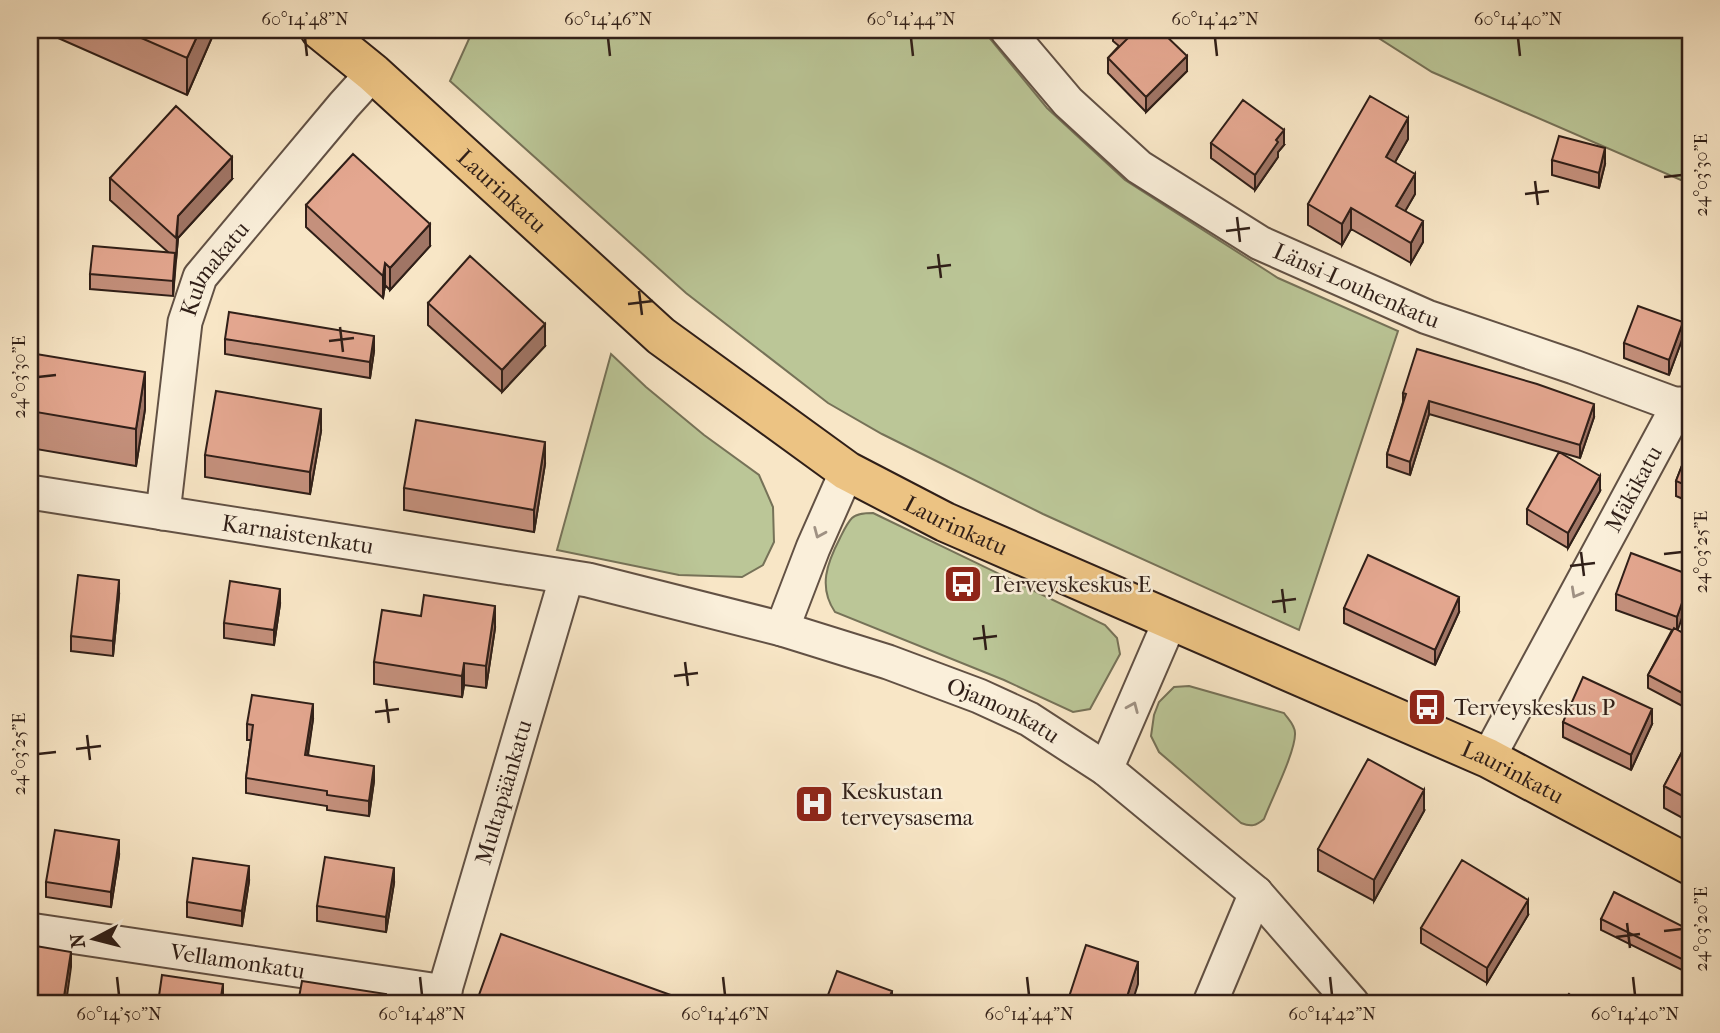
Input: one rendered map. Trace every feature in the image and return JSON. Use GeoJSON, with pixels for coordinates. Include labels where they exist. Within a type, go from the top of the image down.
{"type":"FeatureCollection","features":[{"type":"Feature","properties":{"kind":"main road","name":"Laurinkatu"},"geometry":{"type":"LineString","coordinates":[[320,30],[373,73],[661,336],[847,471],[945,522],[1488,758],[1690,865]]}},
{"type":"Feature","properties":{"kind":"street","name":"Länsi-Louhenkatu"},"geometry":{"type":"LineString","coordinates":[[1007,30],[1068,102],[1139,167],[1260,243],[1427,317],[1685,407]]}},
{"type":"Feature","properties":{"kind":"street","name":"Kulmakatu"},"geometry":{"type":"LineString","coordinates":[[163,513],[185,322],[200,277],[373,73]]}},
{"type":"Feature","properties":{"kind":"street","name":"Mäkikatu"},"geometry":{"type":"LineString","coordinates":[[1488,758],[1685,407]]}},
{"type":"Feature","properties":{"kind":"street"},"geometry":{"type":"LineString","coordinates":[[782,629],[813,548],[847,471]]}},
{"type":"Feature","properties":{"kind":"street","name":"Karnaistenkatu"},"geometry":{"type":"LineString","coordinates":[[30,492],[566,579]]}},
{"type":"Feature","properties":{"kind":"street","name":"Ojamonkatu"},"geometry":{"type":"LineString","coordinates":[[566,579],[588,580],[782,629],[979,696],[1029,719],[1106,769],[1256,893],[1352,1003]]}},
{"type":"Feature","properties":{"kind":"street","name":"Multapäänkatu"},"geometry":{"type":"LineString","coordinates":[[443,998],[566,579]]}},
{"type":"Feature","properties":{"kind":"street"},"geometry":{"type":"LineString","coordinates":[[1106,769],[1170,621]]}},
{"type":"Feature","properties":{"kind":"street"},"geometry":{"type":"LineString","coordinates":[[1210,1003],[1256,893]]}},
{"type":"Feature","properties":{"kind":"street","name":"Vellamonkatu"},"geometry":{"type":"LineString","coordinates":[[30,930],[443,998]]}},
{"type":"Feature","properties":{"kind":"green space"},"geometry":{"type":"Polygon","coordinates":[[[473,30],[983,30],[1047,108],[1125,180],[1278,278],[1398,331],[1299,630],[1043,514],[882,434],[828,403],[686,293],[450,81],[473,30]]]}},
{"type":"Feature","properties":{"kind":"green space"},"geometry":{"type":"Polygon","coordinates":[[[1366,30],[1690,30],[1690,184],[1432,72],[1366,30]]]}},
{"type":"Feature","properties":{"kind":"green space"},"geometry":{"type":"Polygon","coordinates":[[[611,354],[704,435],[759,475],[773,507],[774,542],[763,565],[742,577],[679,575],[557,550],[611,354]]]}},
{"type":"Feature","properties":{"kind":"green space"},"geometry":{"type":"Polygon","coordinates":[[[873,513],[1105,625],[1117,638],[1120,654],[1090,709],[1073,712],[1004,680],[835,612],[826,584],[831,557],[852,518],[859,514],[873,513]]]}},
{"type":"Feature","properties":{"kind":"green space"},"geometry":{"type":"Polygon","coordinates":[[[1189,686],[1284,713],[1293,725],[1295,733],[1292,751],[1264,819],[1258,823],[1241,823],[1159,752],[1151,736],[1159,702],[1174,687],[1189,686]]]}},
{"type":"Feature","properties":{"kind":"building"},"geometry":{"type":"Polygon","coordinates":[[[123,30],[200,30],[187,58],[123,30]]]}},
{"type":"Feature","properties":{"kind":"building"},"geometry":{"type":"Polygon","coordinates":[[[1117,30],[1160,30],[1187,56],[1146,97],[1108,58],[1127,39],[1117,30]]]}},
{"type":"Feature","properties":{"kind":"building"},"geometry":{"type":"Polygon","coordinates":[[[1370,96],[1408,118],[1386,157],[1415,174],[1396,206],[1423,221],[1411,243],[1351,208],[1342,224],[1308,204],[1370,96]]]}},
{"type":"Feature","properties":{"kind":"building"},"geometry":{"type":"Polygon","coordinates":[[[1243,100],[1284,130],[1255,175],[1211,143],[1243,100]]]}},
{"type":"Feature","properties":{"kind":"building"},"geometry":{"type":"Polygon","coordinates":[[[176,106],[232,157],[178,216],[176,238],[110,178],[176,106]]]}},
{"type":"Feature","properties":{"kind":"building"},"geometry":{"type":"Polygon","coordinates":[[[1559,136],[1605,148],[1599,173],[1552,160],[1559,136]]]}},
{"type":"Feature","properties":{"kind":"building"},"geometry":{"type":"Polygon","coordinates":[[[353,154],[430,224],[390,268],[385,263],[383,276],[306,205],[353,154]]]}},
{"type":"Feature","properties":{"kind":"building"},"geometry":{"type":"Polygon","coordinates":[[[93,246],[175,253],[173,281],[90,274],[93,246]]]}},
{"type":"Feature","properties":{"kind":"building"},"geometry":{"type":"Polygon","coordinates":[[[470,256],[545,324],[502,370],[428,303],[470,256]]]}},
{"type":"Feature","properties":{"kind":"building"},"geometry":{"type":"Polygon","coordinates":[[[1638,306],[1683,322],[1669,360],[1624,343],[1638,306]]]}},
{"type":"Feature","properties":{"kind":"building"},"geometry":{"type":"Polygon","coordinates":[[[229,312],[374,336],[370,362],[225,339],[229,312]]]}},
{"type":"Feature","properties":{"kind":"building"},"geometry":{"type":"Polygon","coordinates":[[[1417,349],[1537,384],[1594,404],[1580,445],[1429,401],[1410,462],[1387,454],[1417,349]]]}},
{"type":"Feature","properties":{"kind":"building"},"geometry":{"type":"Polygon","coordinates":[[[30,353],[145,372],[136,429],[30,411],[30,353]]]}},
{"type":"Feature","properties":{"kind":"building"},"geometry":{"type":"Polygon","coordinates":[[[216,391],[321,409],[310,472],[205,455],[216,391]]]}},
{"type":"Feature","properties":{"kind":"building"},"geometry":{"type":"Polygon","coordinates":[[[416,420],[545,442],[534,510],[404,488],[416,420]]]}},
{"type":"Feature","properties":{"kind":"building"},"geometry":{"type":"Polygon","coordinates":[[[1690,445],[1690,487],[1676,481],[1690,445]]]}},
{"type":"Feature","properties":{"kind":"building"},"geometry":{"type":"Polygon","coordinates":[[[1559,452],[1600,476],[1568,533],[1527,509],[1559,452]]]}},
{"type":"Feature","properties":{"kind":"building"},"geometry":{"type":"Polygon","coordinates":[[[1631,553],[1690,575],[1677,617],[1616,594],[1631,553]]]}},
{"type":"Feature","properties":{"kind":"building"},"geometry":{"type":"Polygon","coordinates":[[[1368,555],[1459,597],[1435,650],[1344,608],[1368,555]]]}},
{"type":"Feature","properties":{"kind":"building"},"geometry":{"type":"Polygon","coordinates":[[[78,575],[119,580],[113,641],[71,636],[78,575]]]}},
{"type":"Feature","properties":{"kind":"building"},"geometry":{"type":"Polygon","coordinates":[[[230,581],[280,589],[274,630],[224,623],[230,581]]]}},
{"type":"Feature","properties":{"kind":"building"},"geometry":{"type":"Polygon","coordinates":[[[424,595],[495,606],[486,666],[464,663],[462,676],[374,662],[382,610],[421,616],[424,595]]]}},
{"type":"Feature","properties":{"kind":"building"},"geometry":{"type":"Polygon","coordinates":[[[1674,628],[1690,637],[1690,697],[1648,675],[1674,628]]]}},
{"type":"Feature","properties":{"kind":"building"},"geometry":{"type":"Polygon","coordinates":[[[1583,677],[1652,709],[1631,755],[1563,722],[1583,677]]]}},
{"type":"Feature","properties":{"kind":"building"},"geometry":{"type":"Polygon","coordinates":[[[252,695],[313,704],[305,755],[374,766],[369,801],[327,795],[327,791],[246,778],[253,725],[247,724],[252,695]]]}},
{"type":"Feature","properties":{"kind":"building"},"geometry":{"type":"Polygon","coordinates":[[[1690,737],[1690,800],[1664,786],[1690,737]]]}},
{"type":"Feature","properties":{"kind":"building"},"geometry":{"type":"Polygon","coordinates":[[[1368,759],[1424,790],[1374,880],[1318,849],[1368,759]]]}},
{"type":"Feature","properties":{"kind":"building"},"geometry":{"type":"Polygon","coordinates":[[[55,830],[119,840],[111,892],[46,882],[55,830]]]}},
{"type":"Feature","properties":{"kind":"building"},"geometry":{"type":"Polygon","coordinates":[[[325,857],[394,868],[386,917],[317,906],[325,857]]]}},
{"type":"Feature","properties":{"kind":"building"},"geometry":{"type":"Polygon","coordinates":[[[193,858],[249,866],[242,911],[187,902],[193,858]]]}},
{"type":"Feature","properties":{"kind":"building"},"geometry":{"type":"Polygon","coordinates":[[[1462,860],[1528,900],[1487,968],[1421,928],[1462,860]]]}},
{"type":"Feature","properties":{"kind":"building"},"geometry":{"type":"Polygon","coordinates":[[[1614,892],[1690,930],[1690,963],[1601,919],[1614,892]]]}},
{"type":"Feature","properties":{"kind":"building"},"geometry":{"type":"Polygon","coordinates":[[[501,934],[693,1003],[503,1003],[479,995],[501,934]]]}},
{"type":"Feature","properties":{"kind":"building"},"geometry":{"type":"Polygon","coordinates":[[[30,945],[71,952],[63,1003],[30,1003],[30,945]]]}},
{"type":"Feature","properties":{"kind":"building"},"geometry":{"type":"Polygon","coordinates":[[[1086,945],[1138,962],[1125,1003],[1067,1003],[1086,945]]]}},
{"type":"Feature","properties":{"kind":"building"},"geometry":{"type":"Polygon","coordinates":[[[837,971],[892,991],[887,1003],[825,1003],[837,971]]]}},
{"type":"Feature","properties":{"kind":"building"},"geometry":{"type":"Polygon","coordinates":[[[162,975],[223,984],[220,1003],[158,1003],[162,975]]]}},
{"type":"Feature","properties":{"kind":"building"},"geometry":{"type":"Polygon","coordinates":[[[302,981],[386,994],[385,1003],[298,1003],[302,981]]]}},
{"type":"Feature","properties":{"kind":"building"},"geometry":{"type":"Polygon","coordinates":[[[1569,994],[1580,1003],[1561,1003],[1569,994]]]}},
{"type":"Feature","properties":{"kind":"place","name":"Terveyskeskus E"},"geometry":{"type":"Point","coordinates":[963,584]}},
{"type":"Feature","properties":{"kind":"place","name":"Terveyskeskus P"},"geometry":{"type":"Point","coordinates":[1427,707]}},
{"type":"Feature","properties":{"kind":"place","name":"Keskustan terveysasema"},"geometry":{"type":"Point","coordinates":[814,804]}}]}
